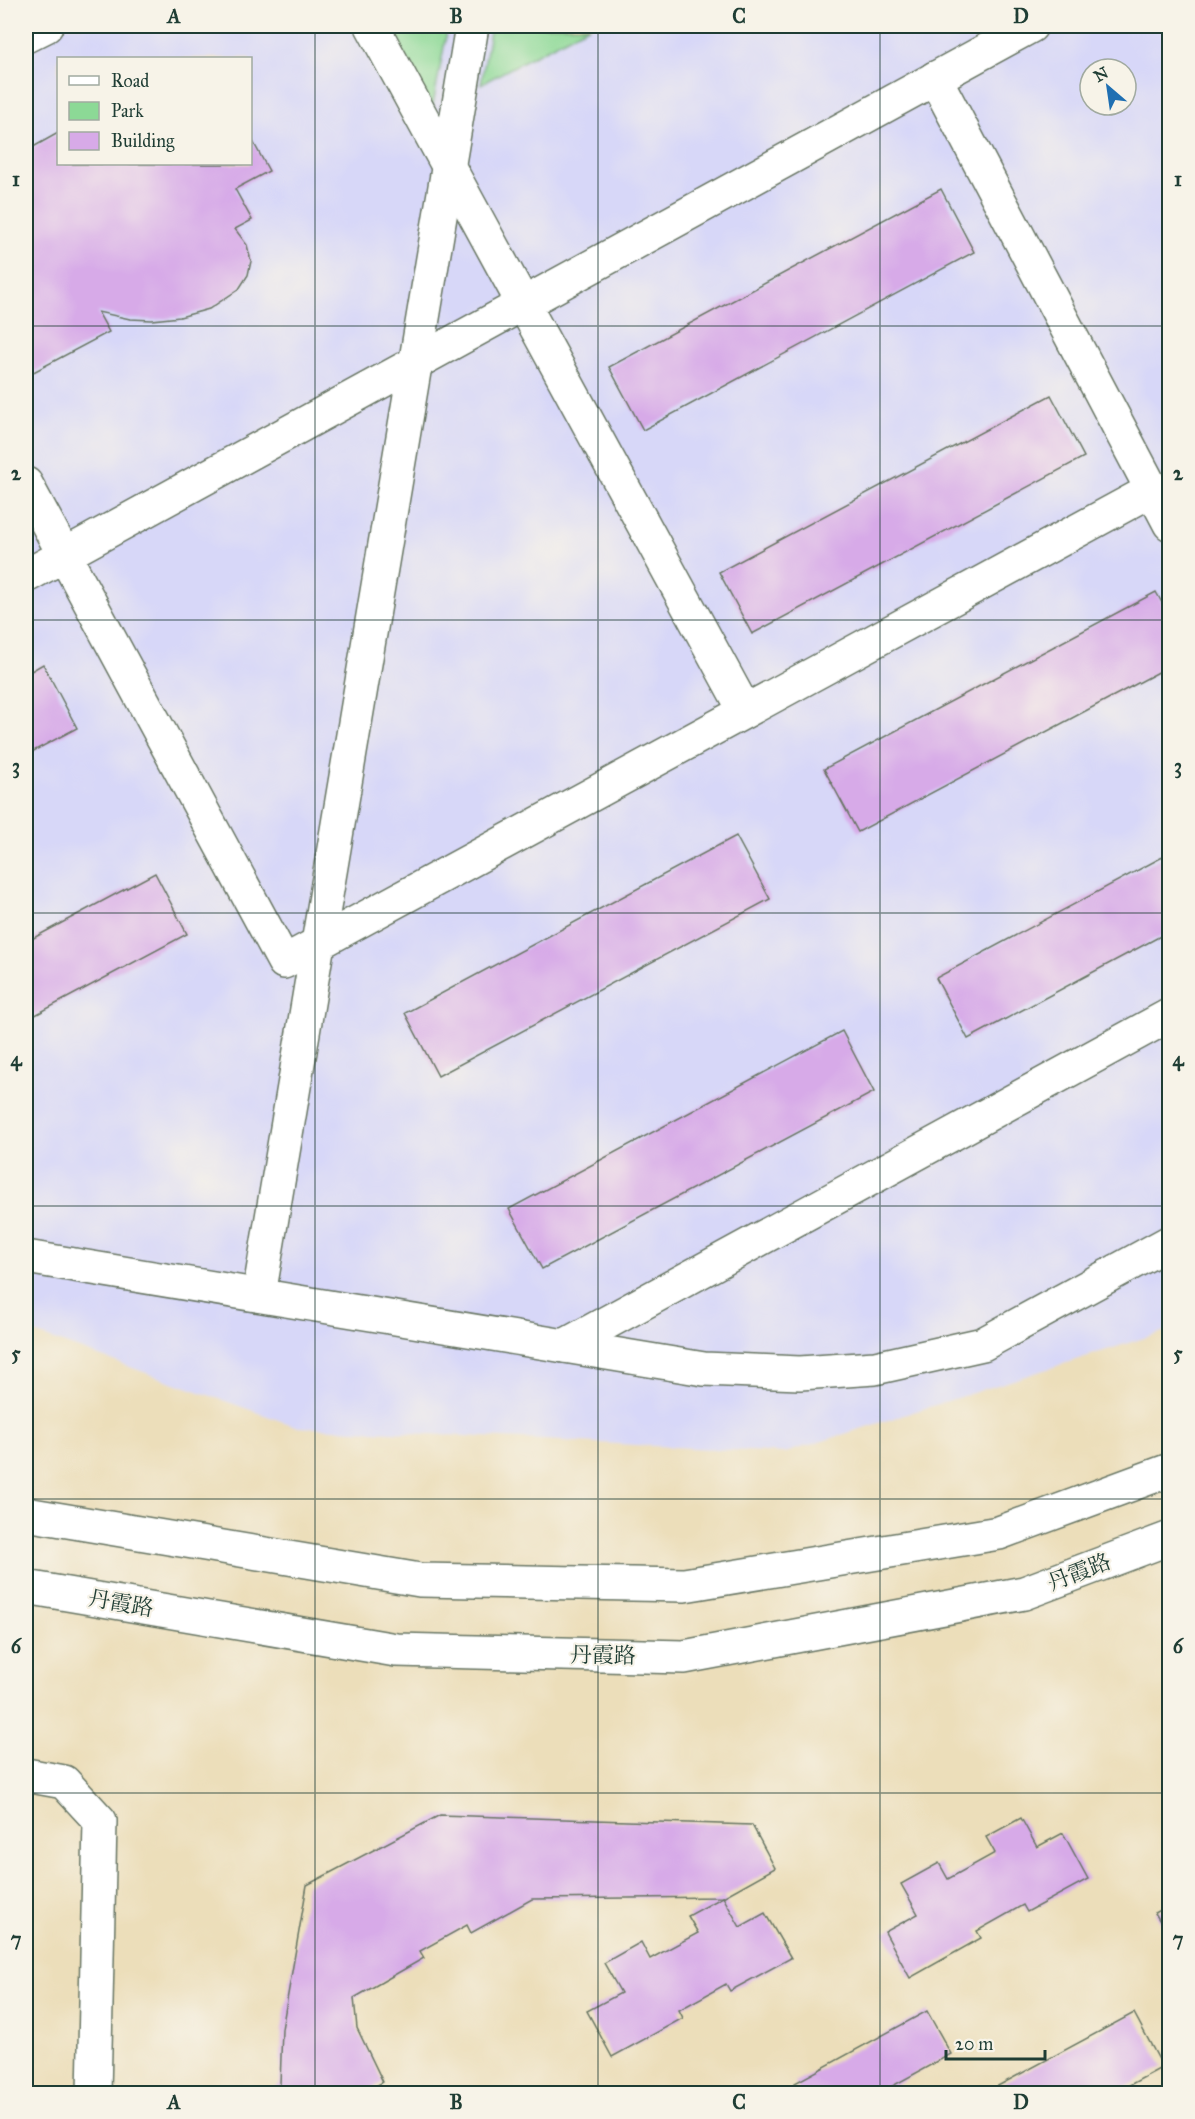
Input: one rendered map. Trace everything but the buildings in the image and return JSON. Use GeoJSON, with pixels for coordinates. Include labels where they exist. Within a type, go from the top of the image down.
{"type":"FeatureCollection","features":[{"type":"Feature","properties":{"kind":"main road"},"geometry":{"type":"LineString","coordinates":[[26,36],[46,26]]}},
{"type":"Feature","properties":{"kind":"main road"},"geometry":{"type":"LineString","coordinates":[[372,26],[746,711]]}},
{"type":"Feature","properties":{"kind":"main road"},"geometry":{"type":"LineString","coordinates":[[259,1295],[472,26]]}},
{"type":"Feature","properties":{"kind":"main road"},"geometry":{"type":"LineString","coordinates":[[26,576],[1031,26]]}},
{"type":"Feature","properties":{"kind":"main road"},"geometry":{"type":"LineString","coordinates":[[935,78],[1170,524]]}},
{"type":"Feature","properties":{"kind":"main road"},"geometry":{"type":"LineString","coordinates":[[26,483],[284,962],[1152,490]]}},
{"type":"Feature","properties":{"kind":"main road"},"geometry":{"type":"LineString","coordinates":[[564,1346],[1170,1015]]}},
{"type":"Feature","properties":{"kind":"main road"},"geometry":{"type":"LineString","coordinates":[[26,1257],[704,1369],[800,1373],[875,1368],[983,1344],[1170,1242]]}},
{"type":"Feature","properties":{"kind":"main road"},"geometry":{"type":"LineString","coordinates":[[26,1514],[420,1580],[684,1585],[999,1533],[1170,1470]]}},
{"type":"Feature","properties":{"kind":"main road","name":"丹霞路"},"geometry":{"type":"LineString","coordinates":[[26,1587],[396,1650],[684,1657],[1024,1593],[1170,1538]]}},
{"type":"Feature","properties":{"kind":"main road"},"geometry":{"type":"LineString","coordinates":[[26,1775],[64,1782],[100,1821],[94,2094]]}},
{"type":"Feature","properties":{"kind":"shaded area"},"geometry":{"type":"Polygon","coordinates":[[[26,26],[1169,26],[1169,1330],[785,1453],[298,1427],[26,1330],[26,26]]]}},
{"type":"Feature","properties":{"kind":"green space"},"geometry":{"type":"Polygon","coordinates":[[[386,26],[448,26],[432,110],[386,26]]]}},
{"type":"Feature","properties":{"kind":"green space"},"geometry":{"type":"Polygon","coordinates":[[[491,26],[590,26],[481,84],[491,26]]]}}]}
